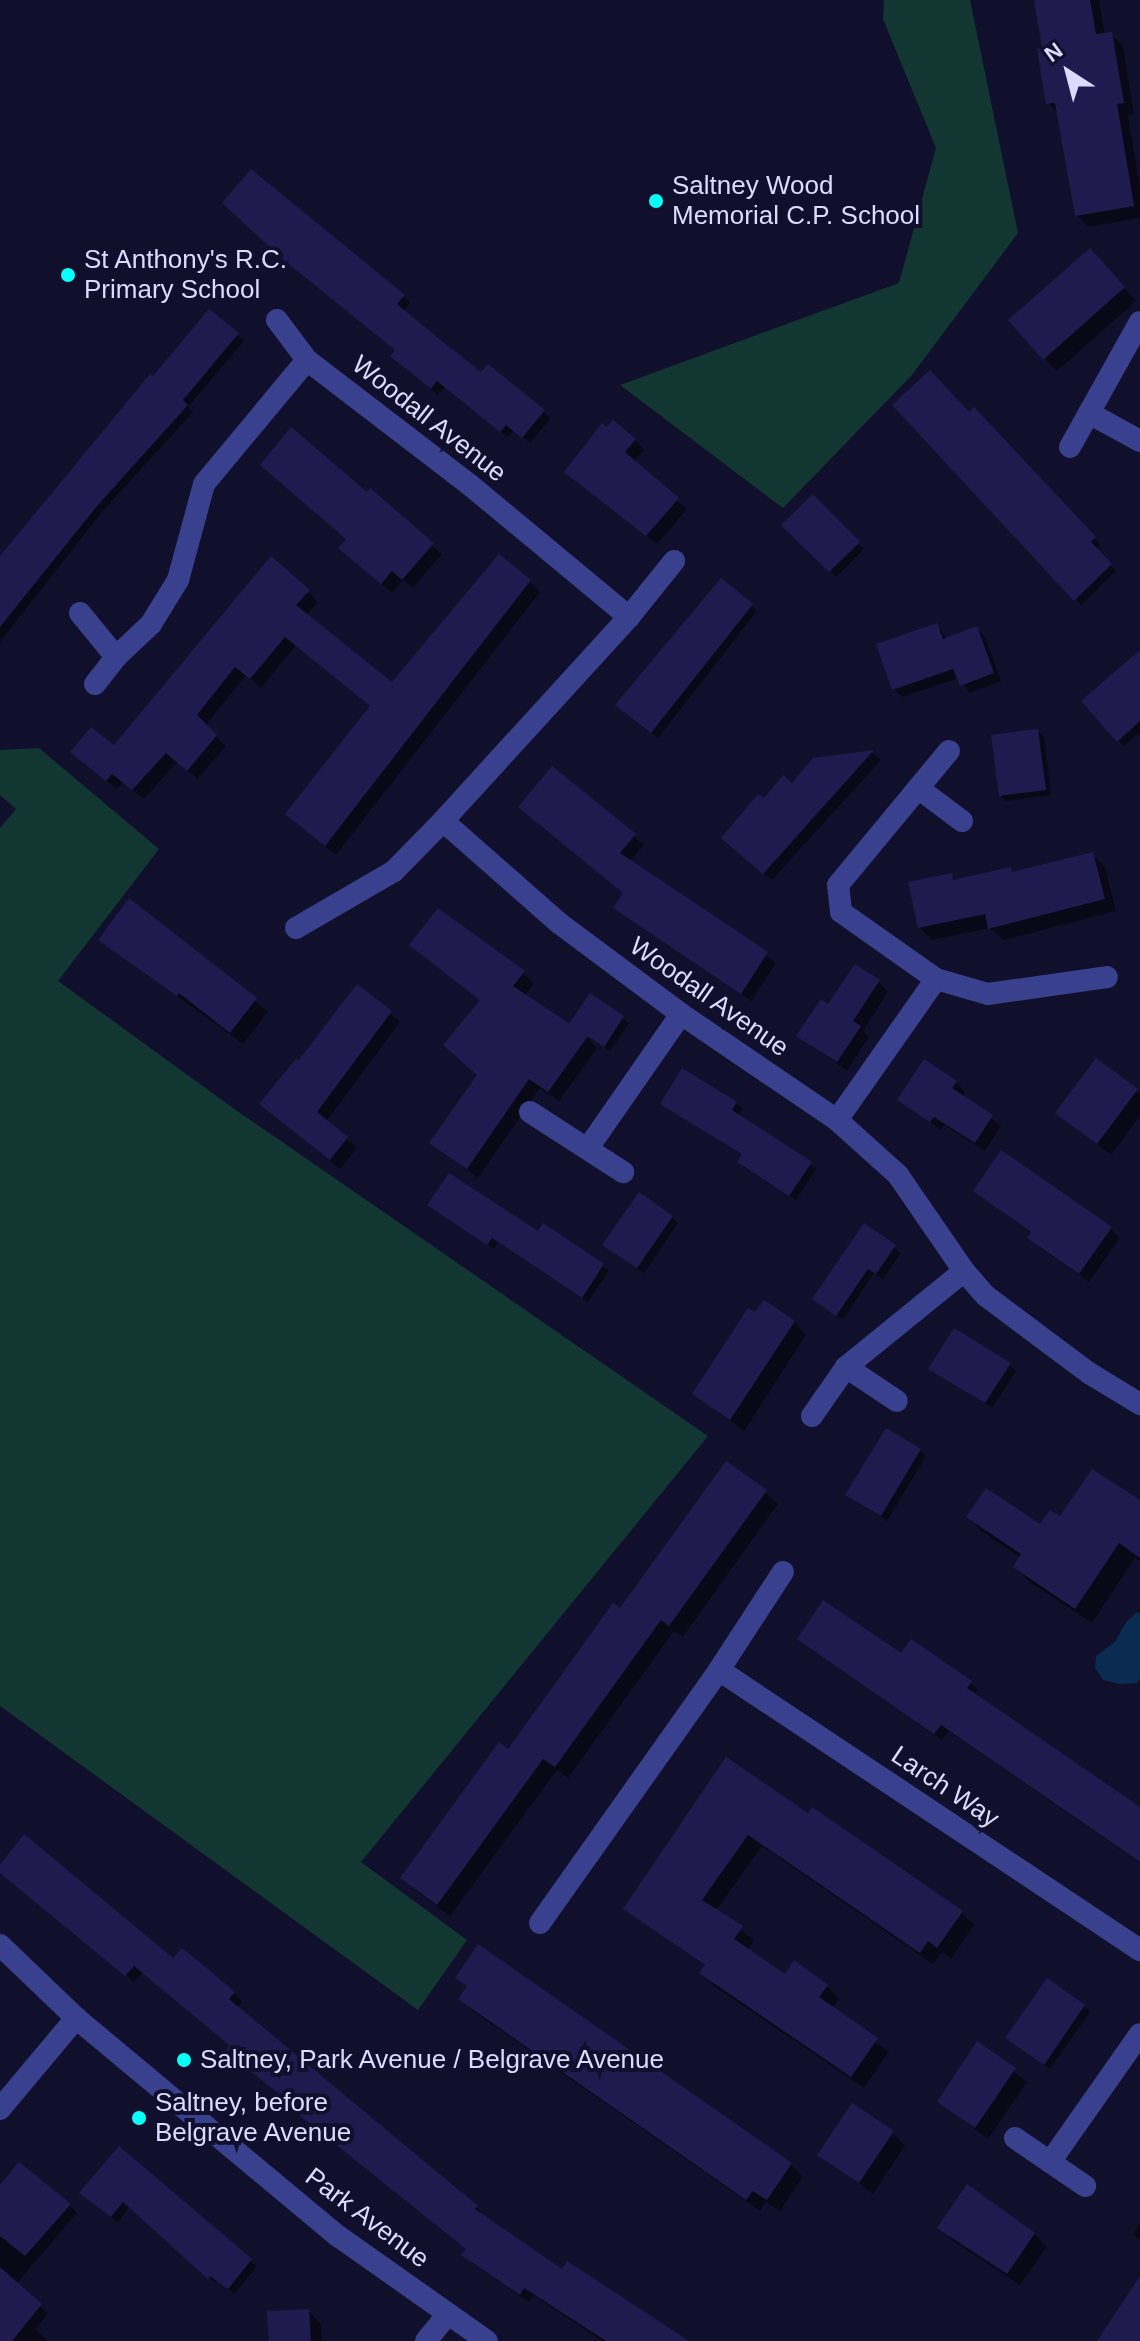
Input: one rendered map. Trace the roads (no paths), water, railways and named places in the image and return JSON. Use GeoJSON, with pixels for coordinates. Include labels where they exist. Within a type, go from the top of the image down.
{"type":"FeatureCollection","features":[{"type":"Feature","properties":{"kind":"street","name":"Woodall Avenue"},"geometry":{"type":"LineString","coordinates":[[277,320],[307,360],[470,485],[629,617]]}},
{"type":"Feature","properties":{"kind":"street"},"geometry":{"type":"LineString","coordinates":[[1070,447],[1140,322]]}},
{"type":"Feature","properties":{"kind":"street"},"geometry":{"type":"LineString","coordinates":[[95,684],[116,657],[151,624],[178,580],[204,484],[307,360]]}},
{"type":"Feature","properties":{"kind":"street"},"geometry":{"type":"LineString","coordinates":[[1089,413],[1140,441]]}},
{"type":"Feature","properties":{"kind":"street"},"geometry":{"type":"LineString","coordinates":[[296,928],[394,871],[629,617],[674,561]]}},
{"type":"Feature","properties":{"kind":"street"},"geometry":{"type":"LineString","coordinates":[[80,613],[116,657]]}},
{"type":"Feature","properties":{"kind":"street"},"geometry":{"type":"LineString","coordinates":[[949,751],[838,885],[841,912],[936,979],[988,994],[1107,977]]}},
{"type":"Feature","properties":{"kind":"street"},"geometry":{"type":"LineString","coordinates":[[918,788],[962,821]]}},
{"type":"Feature","properties":{"kind":"street","name":"Woodall Avenue"},"geometry":{"type":"LineString","coordinates":[[443,821],[559,923],[681,1014],[837,1120],[898,1175],[964,1271],[986,1296],[1089,1373],[1140,1404]]}},
{"type":"Feature","properties":{"kind":"street"},"geometry":{"type":"LineString","coordinates":[[837,1120],[936,979]]}},
{"type":"Feature","properties":{"kind":"street"},"geometry":{"type":"LineString","coordinates":[[588,1148],[681,1014]]}},
{"type":"Feature","properties":{"kind":"street"},"geometry":{"type":"LineString","coordinates":[[530,1112],[623,1172]]}},
{"type":"Feature","properties":{"kind":"street"},"geometry":{"type":"LineString","coordinates":[[812,1416],[846,1367],[964,1271]]}},
{"type":"Feature","properties":{"kind":"street"},"geometry":{"type":"LineString","coordinates":[[846,1367],[897,1401]]}},
{"type":"Feature","properties":{"kind":"street"},"geometry":{"type":"LineString","coordinates":[[540,1923],[719,1670],[783,1572]]}},
{"type":"Feature","properties":{"kind":"street","name":"Larch Way"},"geometry":{"type":"LineString","coordinates":[[719,1670],[1140,1950]]}},
{"type":"Feature","properties":{"kind":"street","name":"Park Avenue"},"geometry":{"type":"LineString","coordinates":[[0,1945],[76,2018],[338,2236],[487,2341]]}},
{"type":"Feature","properties":{"kind":"street"},"geometry":{"type":"LineString","coordinates":[[0,2109],[76,2018]]}},
{"type":"Feature","properties":{"kind":"street"},"geometry":{"type":"LineString","coordinates":[[1050,2162],[1140,2034]]}},
{"type":"Feature","properties":{"kind":"street"},"geometry":{"type":"LineString","coordinates":[[1015,2138],[1085,2186]]}},
{"type":"Feature","properties":{"kind":"street"},"geometry":{"type":"LineString","coordinates":[[426,2341],[448,2314]]}},
{"type":"Feature","properties":{"kind":"water"},"geometry":{"type":"Polygon","coordinates":[[[1137,1612],[1140,1614],[1140,1679],[1137,1683],[1120,1684],[1103,1680],[1095,1668],[1096,1656],[1115,1642],[1126,1622],[1137,1612]]]}},
{"type":"Feature","properties":{"kind":"place","name":"Saltney Wood Memorial C.P. School"},"geometry":{"type":"Point","coordinates":[656,201]}},
{"type":"Feature","properties":{"kind":"place","name":"St Anthony's R.C. Primary School"},"geometry":{"type":"Point","coordinates":[68,275]}},
{"type":"Feature","properties":{"kind":"place","name":"Saltney, Park Avenue / Belgrave Avenue"},"geometry":{"type":"Point","coordinates":[184,2060]}},
{"type":"Feature","properties":{"kind":"place","name":"Saltney, before Belgrave Avenue"},"geometry":{"type":"Point","coordinates":[139,2118]}}]}
